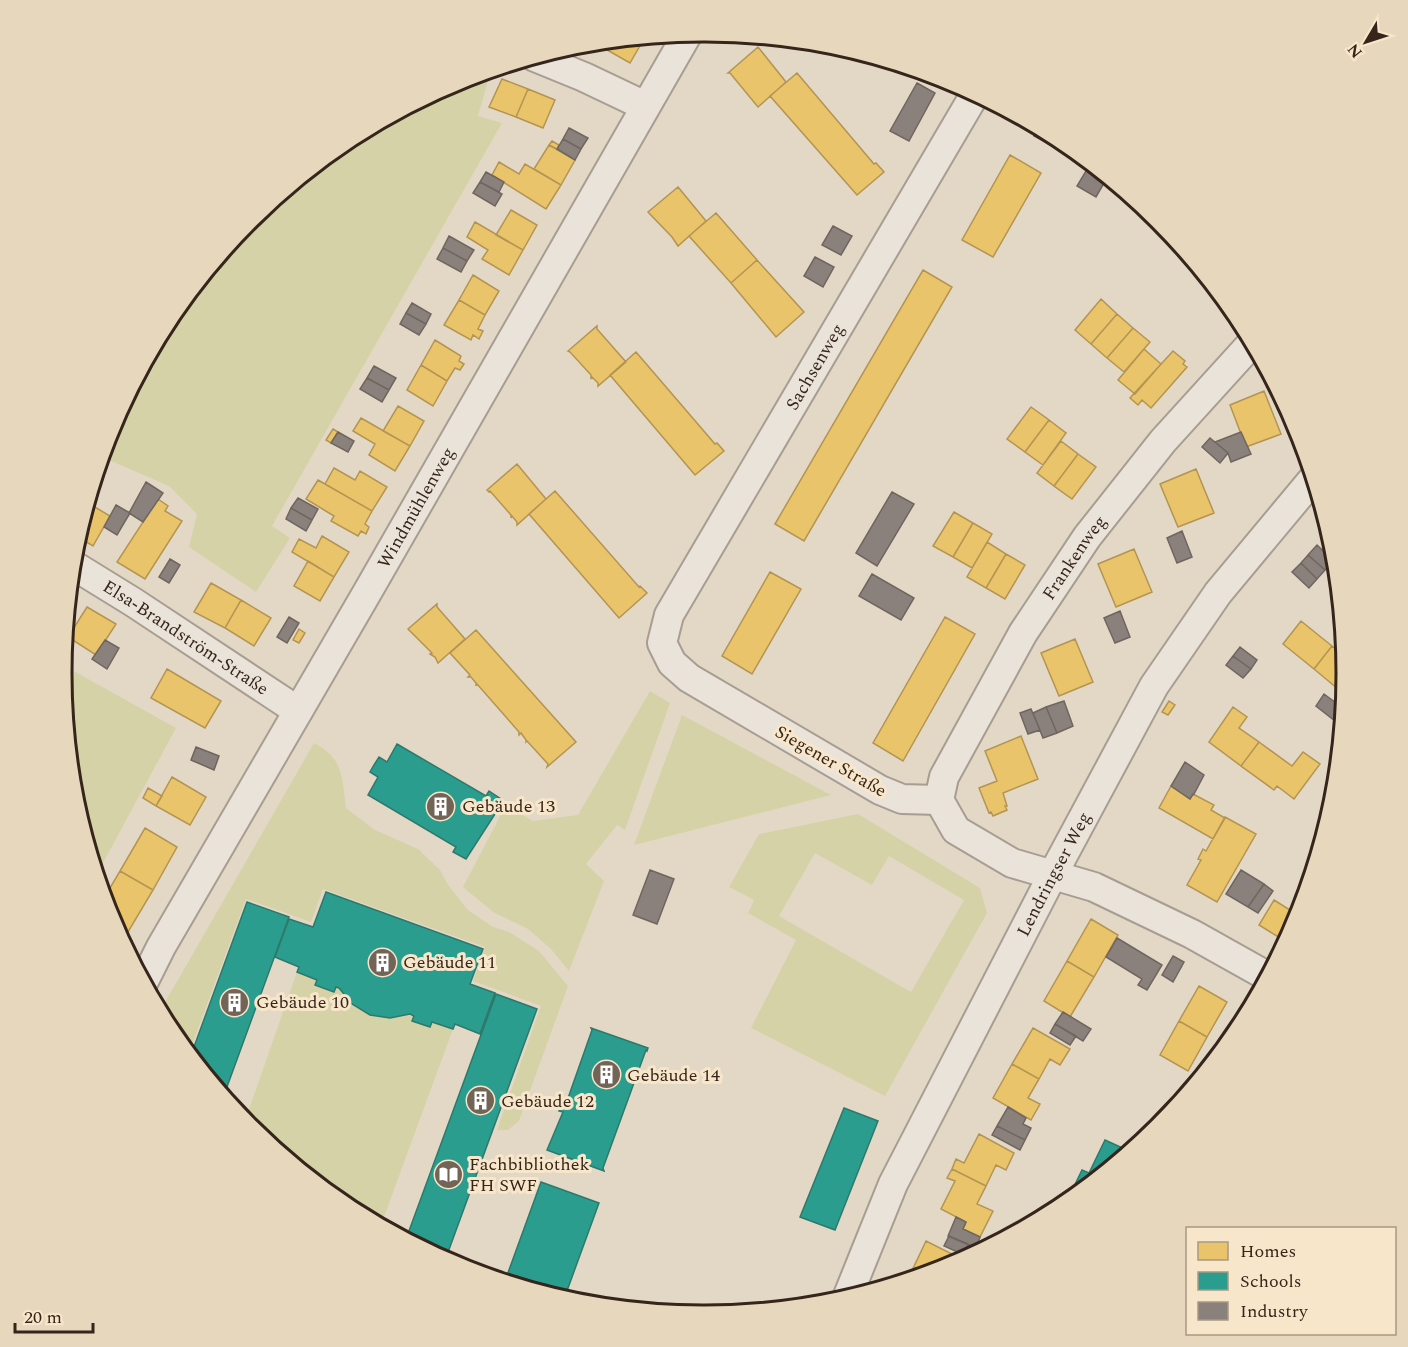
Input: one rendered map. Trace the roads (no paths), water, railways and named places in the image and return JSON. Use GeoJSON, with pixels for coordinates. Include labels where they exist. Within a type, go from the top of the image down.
{"type":"FeatureCollection","features":[{"type":"Feature","properties":{"kind":"street","name":"Windmühlenweg"},"geometry":{"type":"LineString","coordinates":[[145,967],[161,947],[682,43]]}},
{"type":"Feature","properties":{"kind":"street"},"geometry":{"type":"LineString","coordinates":[[548,62],[645,106]]}},
{"type":"Feature","properties":{"kind":"street","name":"Sachsenweg"},"geometry":{"type":"LineString","coordinates":[[662,643],[669,615],[971,101]]}},
{"type":"Feature","properties":{"kind":"street","name":"Frankenweg"},"geometry":{"type":"LineString","coordinates":[[939,800],[944,777],[1023,633],[1087,537],[1163,441],[1246,350]]}},
{"type":"Feature","properties":{"kind":"street","name":"Lendringser Weg"},"geometry":{"type":"LineString","coordinates":[[851,1287],[893,1184],[1053,874],[1154,686],[1218,593],[1307,486]]}},
{"type":"Feature","properties":{"kind":"street","name":"Elsa-Brandström-Straße"},"geometry":{"type":"LineString","coordinates":[[82,570],[298,711]]}},
{"type":"Feature","properties":{"kind":"street","name":"Siegener Straße"},"geometry":{"type":"LineString","coordinates":[[662,643],[672,663],[689,678],[880,790],[902,799],[939,800]]}},
{"type":"Feature","properties":{"kind":"street"},"geometry":{"type":"LineString","coordinates":[[939,800],[956,830],[1011,863],[1094,886],[1192,934],[1260,972]]}},
{"type":"Feature","properties":{"kind":"place","name":"Gebäude 13"},"geometry":{"type":"Point","coordinates":[441,806]}},
{"type":"Feature","properties":{"kind":"place","name":"Gebäude 11"},"geometry":{"type":"Point","coordinates":[382,962]}},
{"type":"Feature","properties":{"kind":"place","name":"Gebäude 10"},"geometry":{"type":"Point","coordinates":[235,1002]}},
{"type":"Feature","properties":{"kind":"place","name":"Gebäude 14"},"geometry":{"type":"Point","coordinates":[606,1075]}},
{"type":"Feature","properties":{"kind":"place","name":"Gebäude 12"},"geometry":{"type":"Point","coordinates":[480,1101]}},
{"type":"Feature","properties":{"kind":"place","name":"Fachbibliothek FH SWF"},"geometry":{"type":"Point","coordinates":[448,1174]}}]}
